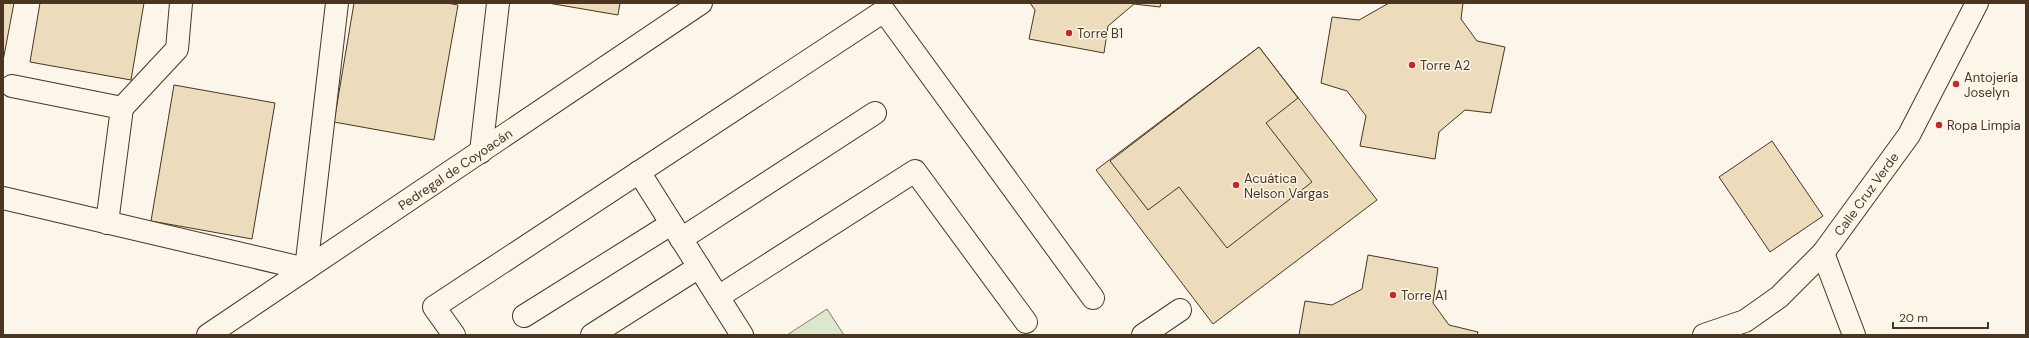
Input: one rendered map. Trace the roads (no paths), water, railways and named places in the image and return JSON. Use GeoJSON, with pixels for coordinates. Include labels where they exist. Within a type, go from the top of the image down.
{"type":"FeatureCollection","features":[{"type":"Feature","properties":{"kind":"street"},"geometry":{"type":"LineString","coordinates":[[107,223],[122,108],[177,49],[181,3]]}},
{"type":"Feature","properties":{"kind":"street"},"geometry":{"type":"LineString","coordinates":[[3,198],[306,269],[337,3]]}},
{"type":"Feature","properties":{"kind":"street"},"geometry":{"type":"LineString","coordinates":[[481,152],[498,3]]}},
{"type":"Feature","properties":{"kind":"street","name":"Pedregal de Coyoacán"},"geometry":{"type":"LineString","coordinates":[[208,335],[481,152],[676,12],[701,3]]}},
{"type":"Feature","properties":{"kind":"street","name":"Calle Cruz Verde"},"geometry":{"type":"LineString","coordinates":[[1704,335],[1745,321],[1779,297],[1823,252],[1909,135],[1977,3]]}},
{"type":"Feature","properties":{"kind":"street"},"geometry":{"type":"LineString","coordinates":[[454,335],[434,307],[884,11],[1093,298]]}},
{"type":"Feature","properties":{"kind":"street"},"geometry":{"type":"LineString","coordinates":[[12,86],[122,108]]}},
{"type":"Feature","properties":{"kind":"street"},"geometry":{"type":"LineString","coordinates":[[524,316],[676,231],[875,113]]}},
{"type":"Feature","properties":{"kind":"street"},"geometry":{"type":"LineString","coordinates":[[718,297],[915,171],[1026,322]]}},
{"type":"Feature","properties":{"kind":"street"},"geometry":{"type":"LineString","coordinates":[[639,172],[742,335]]}},
{"type":"Feature","properties":{"kind":"street"},"geometry":{"type":"LineString","coordinates":[[1823,252],[1854,335]]}},
{"type":"Feature","properties":{"kind":"street"},"geometry":{"type":"LineString","coordinates":[[592,335],[699,267]]}},
{"type":"Feature","properties":{"kind":"street"},"geometry":{"type":"LineString","coordinates":[[1143,335],[1180,310]]}},
{"type":"Feature","properties":{"kind":"place","name":"Torre B1"},"geometry":{"type":"Point","coordinates":[1069,33]}},
{"type":"Feature","properties":{"kind":"place","name":"Torre A2"},"geometry":{"type":"Point","coordinates":[1412,65]}},
{"type":"Feature","properties":{"kind":"place","name":"Antojería Joselyn"},"geometry":{"type":"Point","coordinates":[1956,84]}},
{"type":"Feature","properties":{"kind":"place","name":"Ropa Limpia"},"geometry":{"type":"Point","coordinates":[1939,125]}},
{"type":"Feature","properties":{"kind":"place","name":"Acuática Nelson Vargas"},"geometry":{"type":"Point","coordinates":[1236,185]}},
{"type":"Feature","properties":{"kind":"place","name":"Torre A1"},"geometry":{"type":"Point","coordinates":[1393,295]}}]}
